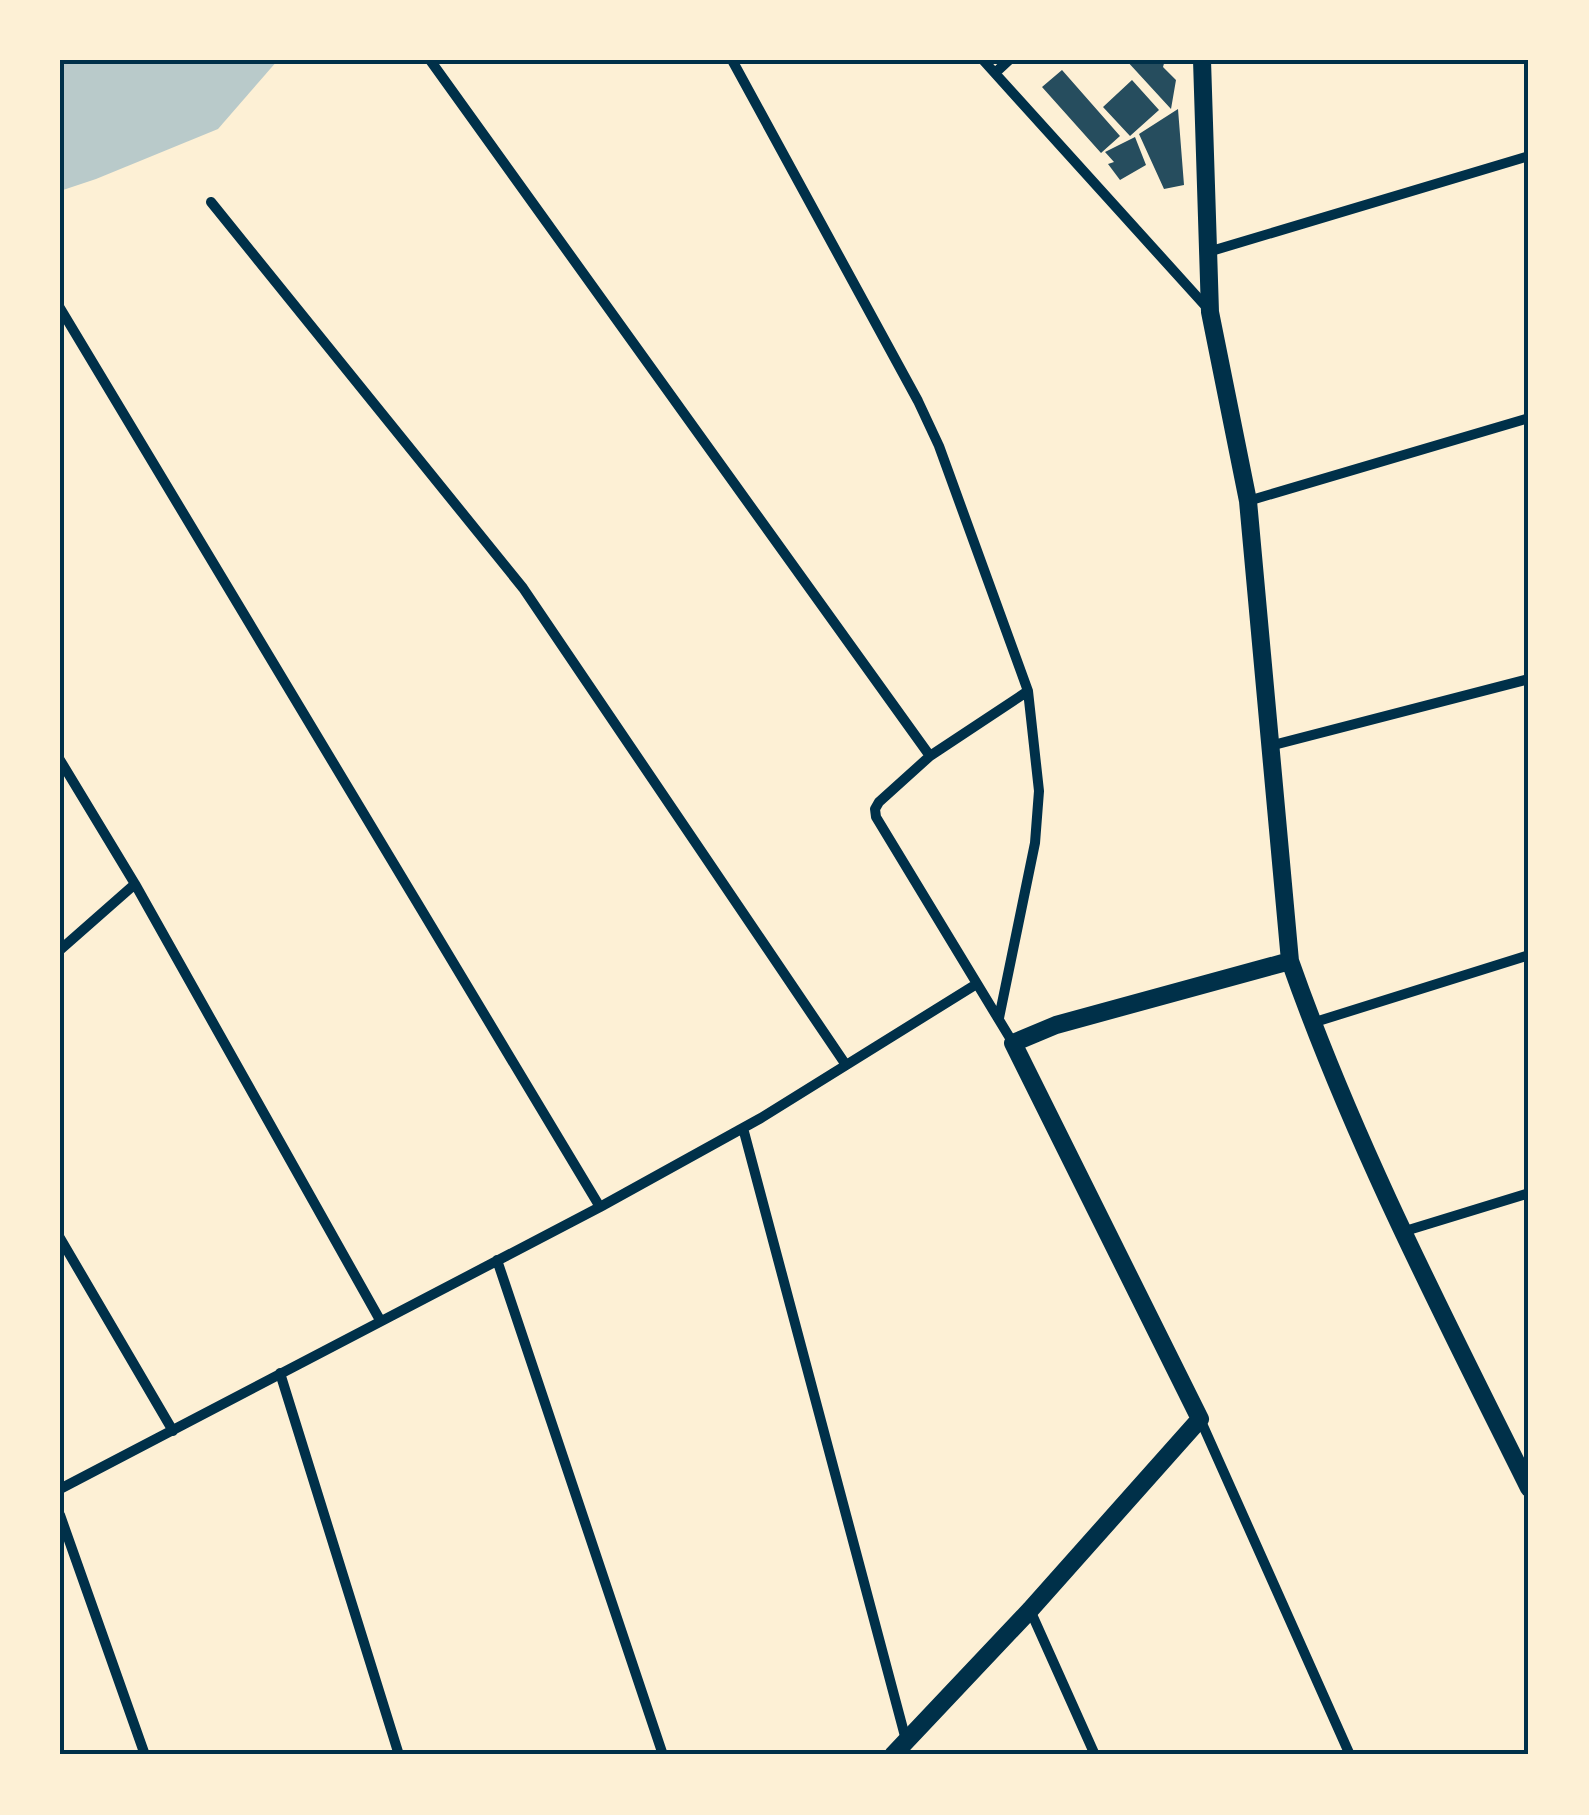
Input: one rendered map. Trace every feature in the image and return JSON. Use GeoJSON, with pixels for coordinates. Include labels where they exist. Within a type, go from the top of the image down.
{"type":"FeatureCollection","features":[{"type":"Feature","properties":{"kind":"street"},"geometry":{"type":"LineString","coordinates":[[430,60],[930,756]]}},
{"type":"Feature","properties":{"kind":"street"},"geometry":{"type":"LineString","coordinates":[[732,60],[939,446],[1028,690],[1039,791],[1035,844],[999,1018]]}},
{"type":"Feature","properties":{"kind":"street"},"geometry":{"type":"LineString","coordinates":[[983,60],[1210,312]]}},
{"type":"Feature","properties":{"kind":"street"},"geometry":{"type":"LineString","coordinates":[[995,73],[1009,60]]}},
{"type":"Feature","properties":{"kind":"street"},"geometry":{"type":"LineString","coordinates":[[1202,60],[1210,312],[1248,502],[1290,962],[1312,1023],[1402,1232],[1529,1488]]}},
{"type":"Feature","properties":{"kind":"street"},"geometry":{"type":"LineString","coordinates":[[1208,252],[1529,156]]}},
{"type":"Feature","properties":{"kind":"street"},"geometry":{"type":"LineString","coordinates":[[212,202],[523,588],[846,1065]]}},
{"type":"Feature","properties":{"kind":"street"},"geometry":{"type":"LineString","coordinates":[[60,308],[600,1207]]}},
{"type":"Feature","properties":{"kind":"street"},"geometry":{"type":"LineString","coordinates":[[1248,502],[1529,418]]}},
{"type":"Feature","properties":{"kind":"street"},"geometry":{"type":"LineString","coordinates":[[1270,746],[1529,679]]}},
{"type":"Feature","properties":{"kind":"street"},"geometry":{"type":"LineString","coordinates":[[1028,690],[930,756],[878,802],[876,817],[975,986],[999,1018],[1200,1419],[1350,1755]]}},
{"type":"Feature","properties":{"kind":"street"},"geometry":{"type":"LineString","coordinates":[[60,760],[136,884],[380,1320]]}},
{"type":"Feature","properties":{"kind":"street"},"geometry":{"type":"LineString","coordinates":[[60,950],[136,884]]}},
{"type":"Feature","properties":{"kind":"street"},"geometry":{"type":"LineString","coordinates":[[1312,1023],[1529,956]]}},
{"type":"Feature","properties":{"kind":"street"},"geometry":{"type":"LineString","coordinates":[[1012,1044],[1056,1025],[1290,962]]}},
{"type":"Feature","properties":{"kind":"street"},"geometry":{"type":"LineString","coordinates":[[60,1489],[600,1207],[743,1128],[975,986]]}},
{"type":"Feature","properties":{"kind":"street"},"geometry":{"type":"LineString","coordinates":[[743,1128],[900,1748]]}},
{"type":"Feature","properties":{"kind":"street"},"geometry":{"type":"LineString","coordinates":[[1402,1232],[1529,1194]]}},
{"type":"Feature","properties":{"kind":"street"},"geometry":{"type":"LineString","coordinates":[[60,1238],[173,1431]]}},
{"type":"Feature","properties":{"kind":"street"},"geometry":{"type":"LineString","coordinates":[[497,1260],[663,1755]]}},
{"type":"Feature","properties":{"kind":"street"},"geometry":{"type":"LineString","coordinates":[[280,1373],[399,1755]]}},
{"type":"Feature","properties":{"kind":"street"},"geometry":{"type":"LineString","coordinates":[[900,1748],[1030,1610],[1200,1419]]}},
{"type":"Feature","properties":{"kind":"street"},"geometry":{"type":"LineString","coordinates":[[60,1515],[145,1755]]}},
{"type":"Feature","properties":{"kind":"street"},"geometry":{"type":"LineString","coordinates":[[1030,1610],[1095,1755]]}},
{"type":"Feature","properties":{"kind":"shaded area"},"geometry":{"type":"Polygon","coordinates":[[[60,60],[278,60],[218,129],[60,191],[60,60]]]}},
{"type":"Feature","properties":{"kind":"building"},"geometry":{"type":"Polygon","coordinates":[[[1126,60],[1165,60],[1163,67],[1176,80],[1171,109],[1126,60]]]}},
{"type":"Feature","properties":{"kind":"building"},"geometry":{"type":"Polygon","coordinates":[[[1062,70],[1120,136],[1101,153],[1042,87],[1062,70]]]}},
{"type":"Feature","properties":{"kind":"building"},"geometry":{"type":"Polygon","coordinates":[[[1132,80],[1159,110],[1130,136],[1103,107],[1132,80]]]}},
{"type":"Feature","properties":{"kind":"building"},"geometry":{"type":"Polygon","coordinates":[[[1178,109],[1184,185],[1164,189],[1139,134],[1178,109]]]}},
{"type":"Feature","properties":{"kind":"building"},"geometry":{"type":"Polygon","coordinates":[[[1135,137],[1146,165],[1120,180],[1108,164],[1114,162],[1105,152],[1135,137]]]}}]}
